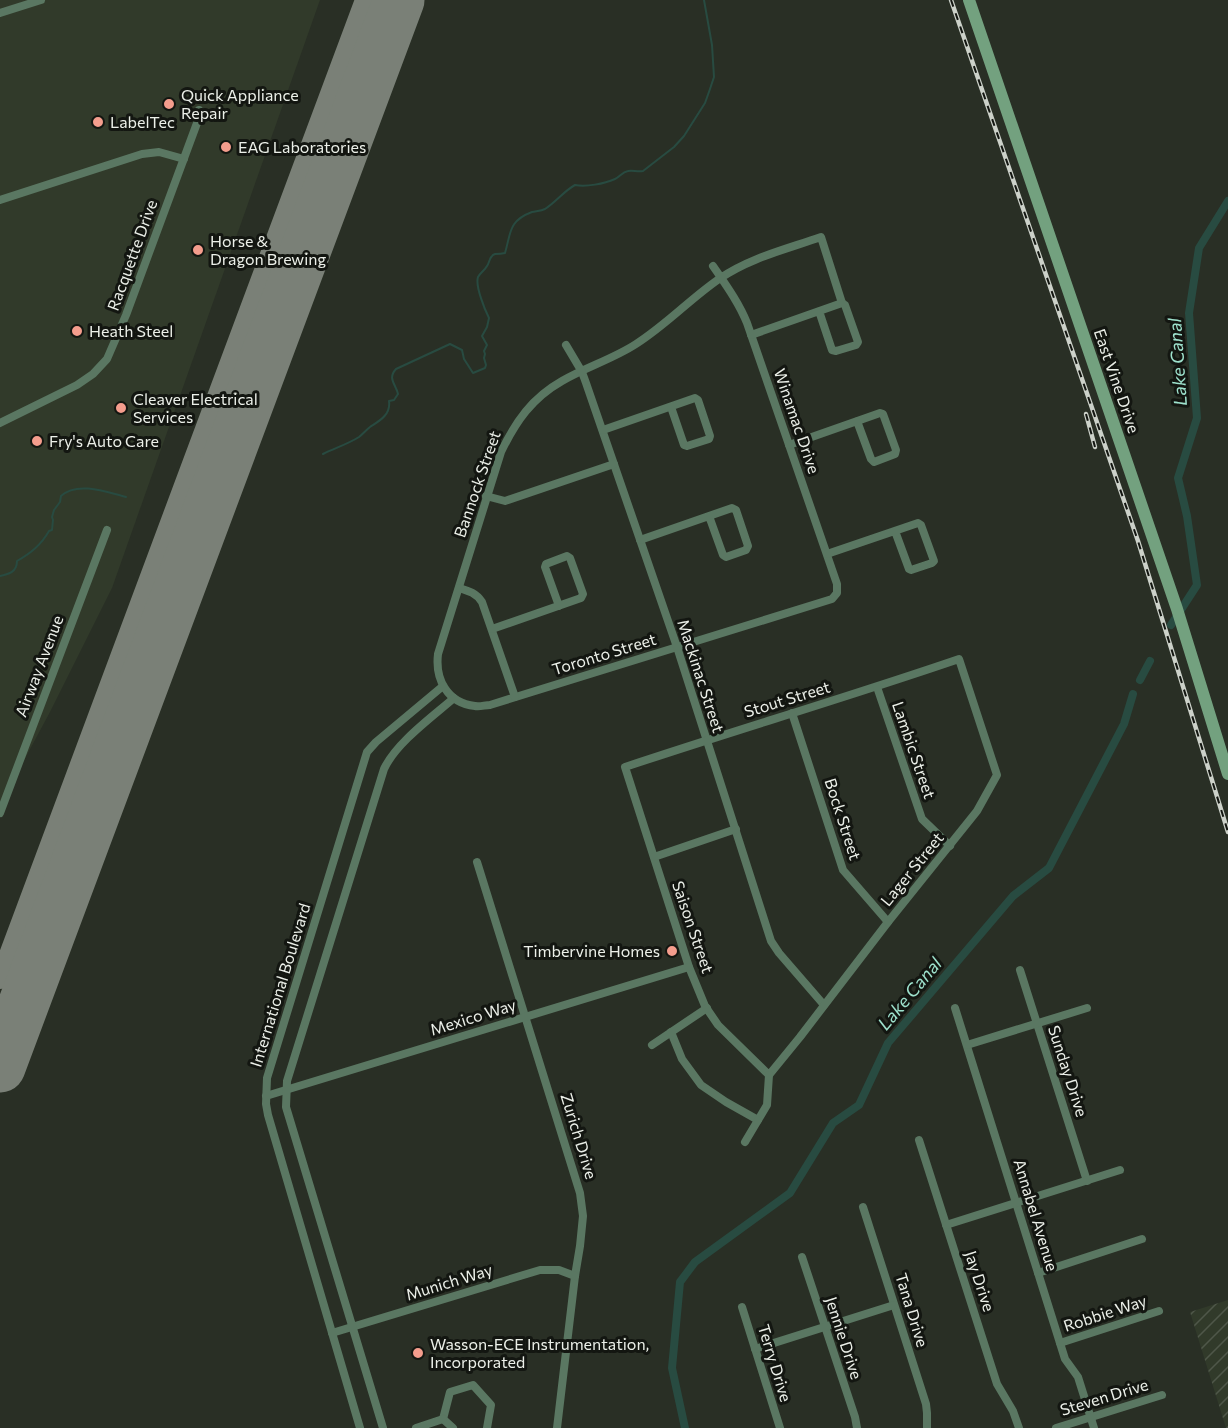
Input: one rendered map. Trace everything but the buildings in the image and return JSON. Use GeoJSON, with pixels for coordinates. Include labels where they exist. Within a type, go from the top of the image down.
{"type":"FeatureCollection","features":[{"type":"Feature","properties":{"kind":"main road","name":"East Vine Drive"},"geometry":{"type":"LineString","coordinates":[[969,0],[1177,609],[1228,774]]}},
{"type":"Feature","properties":{"kind":"street"},"geometry":{"type":"LineString","coordinates":[[0,13],[11,5],[41,0]]}},
{"type":"Feature","properties":{"kind":"street","name":"Racquette Drive"},"geometry":{"type":"LineString","coordinates":[[0,423],[77,386],[107,359],[126,315],[184,159],[200,115],[199,110]]}},
{"type":"Feature","properties":{"kind":"street"},"geometry":{"type":"LineString","coordinates":[[0,200],[141,154],[159,153],[184,159]]}},
{"type":"Feature","properties":{"kind":"street","name":"Bannock Street"},"geometry":{"type":"LineString","coordinates":[[448,692],[437,666],[438,654],[501,452],[512,429],[528,408],[545,392],[564,380],[618,355],[646,338],[721,278],[758,259],[821,237],[842,303]]}},
{"type":"Feature","properties":{"kind":"street","name":"Winamac Drive"},"geometry":{"type":"LineString","coordinates":[[713,266],[740,307],[751,335],[827,554],[837,584],[837,593]]}},
{"type":"Feature","properties":{"kind":"street"},"geometry":{"type":"LineString","coordinates":[[751,335],[819,311],[842,303],[845,305],[858,342],[856,345],[832,350],[819,311]]}},
{"type":"Feature","properties":{"kind":"street","name":"Mackinac Street"},"geometry":{"type":"LineString","coordinates":[[566,345],[582,372],[603,430],[677,647],[771,941],[824,1005]]}},
{"type":"Feature","properties":{"kind":"street"},"geometry":{"type":"LineString","coordinates":[[603,430],[695,398],[698,400],[709,439],[684,445],[671,407]]}},
{"type":"Feature","properties":{"kind":"street"},"geometry":{"type":"LineString","coordinates":[[789,445],[857,421],[880,413],[883,414],[896,450],[895,454],[874,462],[857,421]]}},
{"type":"Feature","properties":{"kind":"street"},"geometry":{"type":"LineString","coordinates":[[486,496],[505,501],[614,464]]}},
{"type":"Feature","properties":{"kind":"street"},"geometry":{"type":"LineString","coordinates":[[640,540],[709,516],[732,508],[736,510],[748,546],[746,550],[726,557],[723,555],[709,516]]}},
{"type":"Feature","properties":{"kind":"street"},"geometry":{"type":"LineString","coordinates":[[827,554],[918,523],[921,525],[934,561],[909,569],[895,531]]}},
{"type":"Feature","properties":{"kind":"street","name":"Airway Avenue"},"geometry":{"type":"LineString","coordinates":[[0,813],[107,530]]}},
{"type":"Feature","properties":{"kind":"street"},"geometry":{"type":"LineString","coordinates":[[492,629],[559,606],[580,598],[583,594],[570,558],[567,556],[546,564],[545,567],[559,606]]}},
{"type":"Feature","properties":{"kind":"street"},"geometry":{"type":"LineString","coordinates":[[459,588],[473,592],[482,602],[515,697]]}},
{"type":"Feature","properties":{"kind":"street","name":"Toronto Street"},"geometry":{"type":"LineString","coordinates":[[448,692],[460,702],[476,706],[490,705],[832,599],[837,593]]}},
{"type":"Feature","properties":{"kind":"street","name":"Stout Street"},"geometry":{"type":"LineString","coordinates":[[625,767],[958,659]]}},
{"type":"Feature","properties":{"kind":"street","name":"Lager Street"},"geometry":{"type":"LineString","coordinates":[[769,1075],[977,811],[996,775],[958,659]]}},
{"type":"Feature","properties":{"kind":"street","name":"Lambic Street"},"geometry":{"type":"LineString","coordinates":[[877,687],[922,819],[950,846]]}},
{"type":"Feature","properties":{"kind":"street"},"geometry":{"type":"LineString","coordinates":[[383,1428],[286,1107],[287,1081],[387,761],[448,692]]}},
{"type":"Feature","properties":{"kind":"street","name":"International Boulevard"},"geometry":{"type":"LineString","coordinates":[[360,1428],[268,1115],[267,1078],[368,752],[376,742],[448,692]]}},
{"type":"Feature","properties":{"kind":"street","name":"Bock Street"},"geometry":{"type":"LineString","coordinates":[[792,713],[843,870],[888,922]]}},
{"type":"Feature","properties":{"kind":"street","name":"Saison Street"},"geometry":{"type":"LineString","coordinates":[[625,767],[689,967],[707,1008],[718,1025],[769,1075]]}},
{"type":"Feature","properties":{"kind":"street"},"geometry":{"type":"LineString","coordinates":[[654,857],[735,829]]}},
{"type":"Feature","properties":{"kind":"street","name":"Zurich Drive"},"geometry":{"type":"LineString","coordinates":[[477,862],[580,1192],[583,1216],[557,1428]]}},
{"type":"Feature","properties":{"kind":"street","name":"Mexico Way"},"geometry":{"type":"LineString","coordinates":[[266,1096],[689,967]]}},
{"type":"Feature","properties":{"kind":"street","name":"Sunday Drive"},"geometry":{"type":"LineString","coordinates":[[1020,970],[1087,1181]]}},
{"type":"Feature","properties":{"kind":"street"},"geometry":{"type":"LineString","coordinates":[[652,1045],[707,1008]]}},
{"type":"Feature","properties":{"kind":"street","name":"Annabel Avenue"},"geometry":{"type":"LineString","coordinates":[[956,1008],[1065,1359],[1078,1377],[1094,1428]]}},
{"type":"Feature","properties":{"kind":"street"},"geometry":{"type":"LineString","coordinates":[[967,1045],[1087,1008]]}},
{"type":"Feature","properties":{"kind":"street"},"geometry":{"type":"LineString","coordinates":[[671,1032],[682,1059],[701,1085],[758,1120]]}},
{"type":"Feature","properties":{"kind":"street"},"geometry":{"type":"LineString","coordinates":[[745,1142],[767,1105],[769,1075]]}},
{"type":"Feature","properties":{"kind":"street","name":"Jay Drive"},"geometry":{"type":"LineString","coordinates":[[919,1140],[997,1384],[1013,1411],[1019,1428]]}},
{"type":"Feature","properties":{"kind":"street"},"geometry":{"type":"LineString","coordinates":[[946,1225],[1120,1170]]}},
{"type":"Feature","properties":{"kind":"street","name":"Tana Drive"},"geometry":{"type":"LineString","coordinates":[[863,1207],[926,1404],[927,1426]]}},
{"type":"Feature","properties":{"kind":"street"},"geometry":{"type":"LineString","coordinates":[[1038,1273],[1142,1239]]}},
{"type":"Feature","properties":{"kind":"street","name":"Jennie Drive"},"geometry":{"type":"LineString","coordinates":[[802,1257],[857,1428]]}},
{"type":"Feature","properties":{"kind":"street","name":"Munich Way"},"geometry":{"type":"LineString","coordinates":[[332,1333],[540,1270],[559,1270],[575,1276]]}},
{"type":"Feature","properties":{"kind":"street"},"geometry":{"type":"LineString","coordinates":[[755,1349],[894,1305]]}},
{"type":"Feature","properties":{"kind":"street","name":"Terry Drive"},"geometry":{"type":"LineString","coordinates":[[742,1307],[780,1428]]}},
{"type":"Feature","properties":{"kind":"street","name":"Robbie Way"},"geometry":{"type":"LineString","coordinates":[[1060,1343],[1159,1311]]}},
{"type":"Feature","properties":{"kind":"street"},"geometry":{"type":"LineString","coordinates":[[443,1419],[450,1392],[473,1385],[491,1405],[487,1428]]}},
{"type":"Feature","properties":{"kind":"street","name":"Steven Drive"},"geometry":{"type":"LineString","coordinates":[[1056,1428],[1162,1395]]}},
{"type":"Feature","properties":{"kind":"street"},"geometry":{"type":"LineString","coordinates":[[416,1428],[443,1419]]}},
{"type":"Feature","properties":{"kind":"street"},"geometry":{"type":"LineString","coordinates":[[443,1419],[453,1428]]}},
{"type":"Feature","properties":{"kind":"shaded area"},"geometry":{"type":"Polygon","coordinates":[[[0,0],[320,0],[112,588],[0,805],[0,0]]]}},
{"type":"Feature","properties":{"kind":"shaded area"},"geometry":{"type":"Polygon","coordinates":[[[1228,1300],[1228,1428],[1226,1428],[1190,1312],[1228,1300]]]}},
{"type":"Feature","properties":{"kind":"waterway"},"geometry":{"type":"LineString","coordinates":[[323,454],[359,437],[384,417],[389,401],[394,400],[398,394],[392,379],[396,369],[450,344],[462,350],[464,359],[473,373],[485,368],[484,351],[487,345],[482,336],[489,318],[477,281],[492,256],[505,253],[512,228],[518,219],[545,209],[575,185],[600,184],[626,172],[643,171],[674,147],[684,136],[705,103],[714,77],[712,45],[704,0]]}},
{"type":"Feature","properties":{"kind":"waterway","name":"Lake Canal"},"geometry":{"type":"LineString","coordinates":[[1171,625],[1197,585],[1187,516],[1178,478],[1197,418],[1189,313],[1199,248],[1228,201]]}},
{"type":"Feature","properties":{"kind":"waterway"},"geometry":{"type":"LineString","coordinates":[[0,576],[14,570],[17,561],[35,548],[52,530],[52,517],[61,496],[75,489],[84,488],[126,497]]}},
{"type":"Feature","properties":{"kind":"waterway","name":"Lake Canal"},"geometry":{"type":"LineString","coordinates":[[1140,680],[1150,661]]}},
{"type":"Feature","properties":{"kind":"waterway","name":"Lake Canal"},"geometry":{"type":"LineString","coordinates":[[685,1428],[672,1368],[680,1282],[695,1262],[790,1193],[833,1123],[859,1105],[888,1043],[1013,896],[1049,868],[1124,724],[1133,694]]}},
{"type":"Feature","properties":{"kind":"taxiway"},"geometry":{"type":"LineString","coordinates":[[0,979],[365,0]]}},
{"type":"Feature","properties":{"kind":"runway"},"geometry":{"type":"LineString","coordinates":[[0,1067],[399,0]]}},
{"type":"Feature","properties":{"kind":"railway"},"geometry":{"type":"LineString","coordinates":[[951,0],[1138,541],[1228,832]]}},
{"type":"Feature","properties":{"kind":"railway"},"geometry":{"type":"LineString","coordinates":[[1086,414],[1095,447]]}},
{"type":"Feature","properties":{"kind":"place","name":"Quick Appliance Repair"},"geometry":{"type":"Point","coordinates":[169,104]}},
{"type":"Feature","properties":{"kind":"place","name":"LabelTec"},"geometry":{"type":"Point","coordinates":[98,122]}},
{"type":"Feature","properties":{"kind":"place","name":"EAG Laboratories"},"geometry":{"type":"Point","coordinates":[226,147]}},
{"type":"Feature","properties":{"kind":"place","name":"Horse & Dragon Brewing"},"geometry":{"type":"Point","coordinates":[198,250]}},
{"type":"Feature","properties":{"kind":"place","name":"Heath Steel"},"geometry":{"type":"Point","coordinates":[77,331]}},
{"type":"Feature","properties":{"kind":"place","name":"Cleaver Electrical Services"},"geometry":{"type":"Point","coordinates":[121,408]}},
{"type":"Feature","properties":{"kind":"place","name":"Fry's Auto Care"},"geometry":{"type":"Point","coordinates":[37,441]}},
{"type":"Feature","properties":{"kind":"place","name":"Timbervine Homes"},"geometry":{"type":"Point","coordinates":[672,951]}},
{"type":"Feature","properties":{"kind":"place","name":"Wasson-ECE Instrumentation, Incorporated"},"geometry":{"type":"Point","coordinates":[418,1353]}}]}
